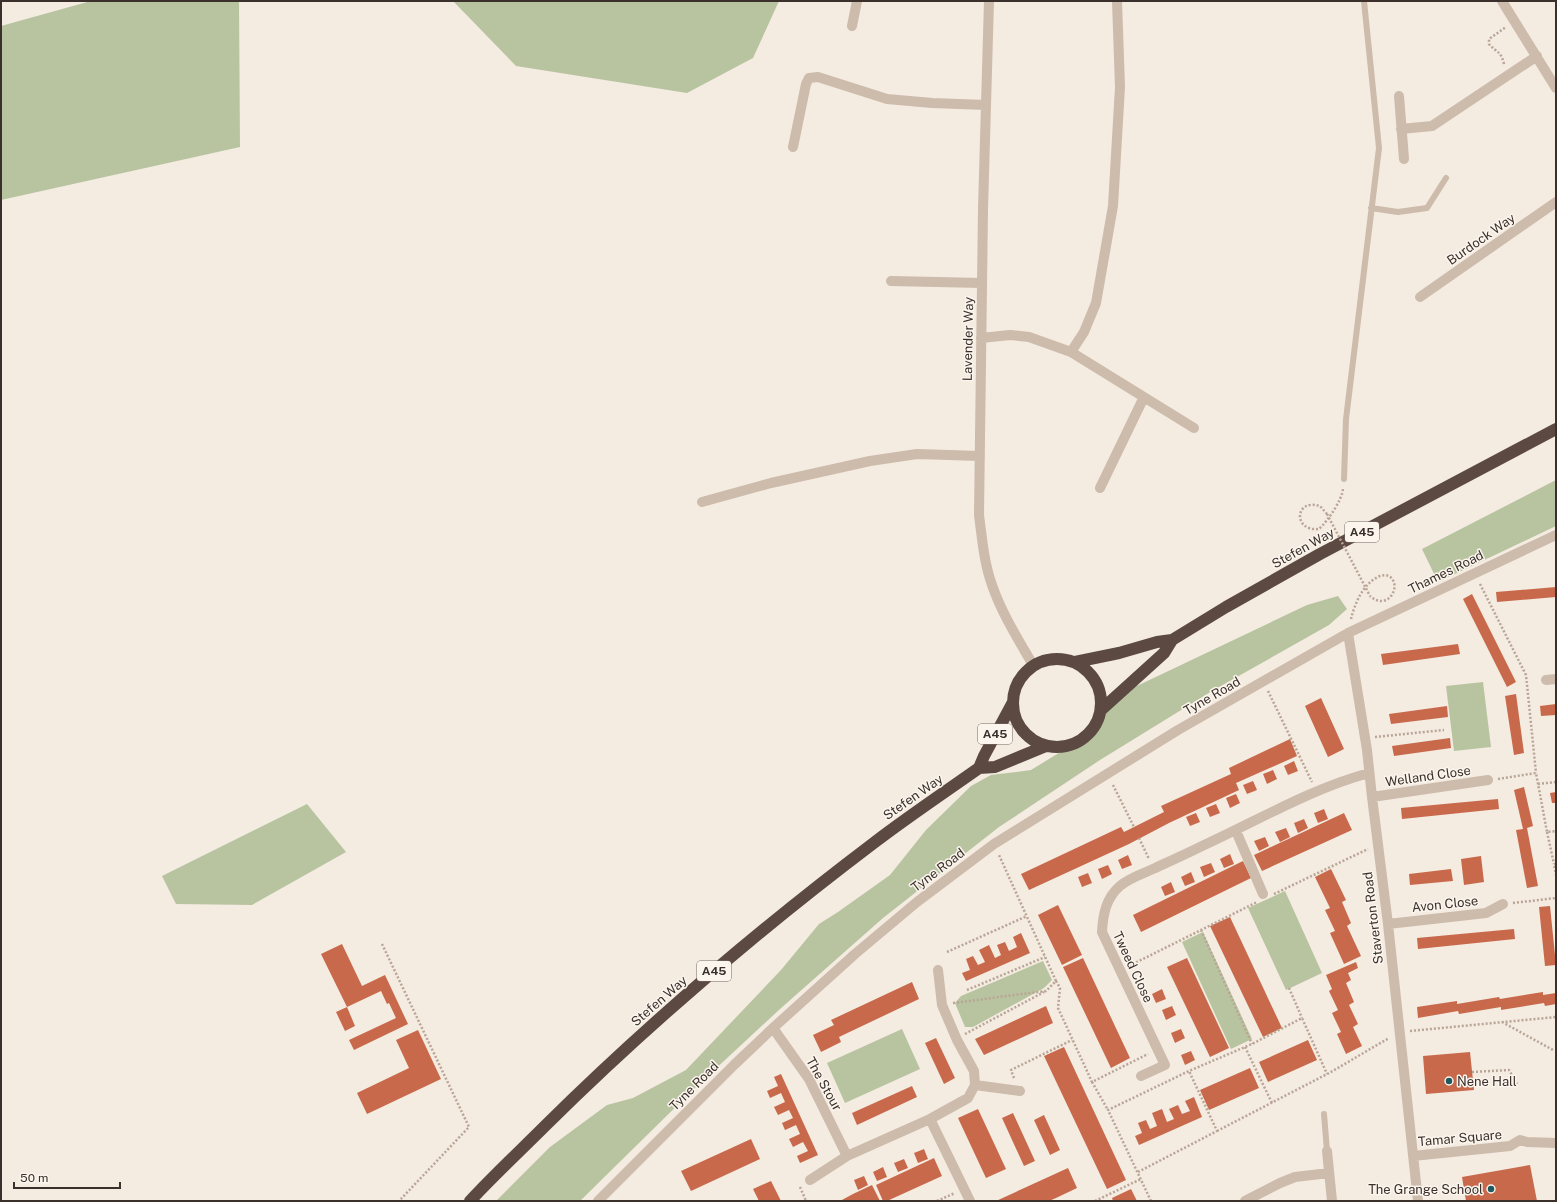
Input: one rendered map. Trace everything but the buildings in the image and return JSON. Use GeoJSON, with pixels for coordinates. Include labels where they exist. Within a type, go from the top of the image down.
{"type":"FeatureCollection","features":[{"type":"Feature","properties":{"kind":"highway","name":"Stefen Way"},"geometry":{"type":"LineString","coordinates":[[1075,662],[1120,653],[1157,642],[1172,640],[1226,607],[1320,554],[1556,429]]}},
{"type":"Feature","properties":{"kind":"highway","name":"Stefen Way"},"geometry":{"type":"LineString","coordinates":[[1101,710],[1164,653],[1172,640]]}},
{"type":"Feature","properties":{"kind":"highway"},"geometry":{"type":"LineString","coordinates":[[1061,658],[1075,662],[1087,670],[1096,681],[1101,695],[1101,710],[1097,724],[1088,736],[1075,744],[1060,747],[1046,746],[1032,740],[1021,729],[1015,716],[1013,702],[1015,688],[1022,675],[1033,665],[1047,659],[1061,658]]}},
{"type":"Feature","properties":{"kind":"highway","name":"A45"},"geometry":{"type":"LineString","coordinates":[[979,768],[1013,702]]}},
{"type":"Feature","properties":{"kind":"highway","name":"Stefen Way"},"geometry":{"type":"LineString","coordinates":[[470,1201],[579,1093],[709,975],[789,909],[876,841],[979,768],[995,767],[1046,746]]}},
{"type":"Feature","properties":{"kind":"street"},"geometry":{"type":"LineString","coordinates":[[852,26],[857,1]]}},
{"type":"Feature","properties":{"kind":"street","name":"Lavender Way"},"geometry":{"type":"LineString","coordinates":[[989,1],[982,283],[979,515],[984,555],[991,584],[1007,622],[1033,665]]}},
{"type":"Feature","properties":{"kind":"street"},"geometry":{"type":"LineString","coordinates":[[1071,352],[1084,332],[1096,303],[1113,206],[1120,87],[1117,1]]}},
{"type":"Feature","properties":{"kind":"street"},"geometry":{"type":"LineString","coordinates":[[1502,1],[1556,88]]}},
{"type":"Feature","properties":{"kind":"street"},"geometry":{"type":"LineString","coordinates":[[1401,128],[1432,126],[1537,56]]}},
{"type":"Feature","properties":{"kind":"street"},"geometry":{"type":"LineString","coordinates":[[793,147],[806,84],[809,78],[818,77],[887,99],[932,103],[986,104]]}},
{"type":"Feature","properties":{"kind":"street"},"geometry":{"type":"LineString","coordinates":[[1398,96],[1404,159]]}},
{"type":"Feature","properties":{"kind":"street","name":"Burdock Way"},"geometry":{"type":"LineString","coordinates":[[1420,297],[1556,202]]}},
{"type":"Feature","properties":{"kind":"street"},"geometry":{"type":"LineString","coordinates":[[891,281],[982,283]]}},
{"type":"Feature","properties":{"kind":"street"},"geometry":{"type":"LineString","coordinates":[[982,338],[1010,335],[1029,337],[1071,352],[1194,428]]}},
{"type":"Feature","properties":{"kind":"street"},"geometry":{"type":"LineString","coordinates":[[1100,488],[1144,397]]}},
{"type":"Feature","properties":{"kind":"street"},"geometry":{"type":"LineString","coordinates":[[702,502],[771,483],[870,460],[917,454],[980,456]]}},
{"type":"Feature","properties":{"kind":"street","name":"Thames Road"},"geometry":{"type":"LineString","coordinates":[[1348,633],[1556,535]]}},
{"type":"Feature","properties":{"kind":"street","name":"Tyne Road"},"geometry":{"type":"LineString","coordinates":[[598,1201],[773,1028],[855,954],[917,902],[994,844],[1107,773],[1178,730],[1348,633]]}},
{"type":"Feature","properties":{"kind":"street","name":"Staverton Road"},"geometry":{"type":"LineString","coordinates":[[1348,633],[1365,738],[1377,845],[1388,924],[1418,1201]]}},
{"type":"Feature","properties":{"kind":"street","name":"Tweed Close"},"geometry":{"type":"LineString","coordinates":[[1141,1076],[1165,1065],[1102,932],[1103,915],[1108,900],[1121,886],[1154,868],[1236,831],[1316,792],[1347,779],[1369,773]]}},
{"type":"Feature","properties":{"kind":"street","name":"Welland Close"},"geometry":{"type":"LineString","coordinates":[[1372,797],[1488,780]]}},
{"type":"Feature","properties":{"kind":"street"},"geometry":{"type":"LineString","coordinates":[[1236,831],[1264,896]]}},
{"type":"Feature","properties":{"kind":"street","name":"Avon Close"},"geometry":{"type":"LineString","coordinates":[[1388,924],[1486,913],[1503,904]]}},
{"type":"Feature","properties":{"kind":"street"},"geometry":{"type":"LineString","coordinates":[[810,1180],[847,1156],[930,1119],[968,1098],[974,1085],[974,1071],[956,1040],[942,1005],[938,970]]}},
{"type":"Feature","properties":{"kind":"street","name":"The Stour"},"geometry":{"type":"LineString","coordinates":[[773,1028],[809,1079],[847,1156]]}},
{"type":"Feature","properties":{"kind":"street"},"geometry":{"type":"LineString","coordinates":[[974,1085],[1020,1091]]}},
{"type":"Feature","properties":{"kind":"street"},"geometry":{"type":"LineString","coordinates":[[930,1119],[970,1201]]}},
{"type":"Feature","properties":{"kind":"street","name":"Tamar Square"},"geometry":{"type":"LineString","coordinates":[[1413,1156],[1510,1146],[1520,1140],[1527,1142],[1556,1143]]}},
{"type":"Feature","properties":{"kind":"street"},"geometry":{"type":"LineString","coordinates":[[1327,1151],[1332,1201]]}},
{"type":"Feature","properties":{"kind":"street"},"geometry":{"type":"LineString","coordinates":[[1245,1201],[1295,1177],[1329,1173]]}},
{"type":"Feature","properties":{"kind":"lane"},"geometry":{"type":"LineString","coordinates":[[1344,479],[1346,419],[1379,148],[1364,1]]}},
{"type":"Feature","properties":{"kind":"lane"},"geometry":{"type":"LineString","coordinates":[[1372,208],[1398,212],[1427,208],[1446,178]]}},
{"type":"Feature","properties":{"kind":"lane"},"geometry":{"type":"LineString","coordinates":[[1324,1114],[1327,1151]]}},
{"type":"Feature","properties":{"kind":"path"},"geometry":{"type":"LineString","coordinates":[[1511,73],[1504,64],[1503,57],[1498,50],[1489,44],[1489,39],[1514,21]]}},
{"type":"Feature","properties":{"kind":"path"},"geometry":{"type":"LineString","coordinates":[[1344,479],[1343,492],[1323,525],[1319,529],[1313,530],[1302,525],[1300,519],[1302,509],[1310,504],[1320,506],[1327,514],[1370,596],[1374,600],[1382,601],[1388,600],[1392,597],[1394,592],[1394,582],[1389,576],[1384,575],[1373,579],[1362,592],[1355,605],[1348,633]]}},
{"type":"Feature","properties":{"kind":"path"},"geometry":{"type":"LineString","coordinates":[[1474,573],[1526,675],[1536,773],[1556,874]]}},
{"type":"Feature","properties":{"kind":"path"},"geometry":{"type":"LineString","coordinates":[[1263,681],[1316,792]]}},
{"type":"Feature","properties":{"kind":"path"},"geometry":{"type":"LineString","coordinates":[[1365,738],[1444,730]]}},
{"type":"Feature","properties":{"kind":"path"},"geometry":{"type":"LineString","coordinates":[[1107,773],[1134,827]]}},
{"type":"Feature","properties":{"kind":"path"},"geometry":{"type":"LineString","coordinates":[[1488,780],[1536,773]]}},
{"type":"Feature","properties":{"kind":"path"},"geometry":{"type":"LineString","coordinates":[[1538,784],[1556,782]]}},
{"type":"Feature","properties":{"kind":"path"},"geometry":{"type":"LineString","coordinates":[[1547,832],[1556,831]]}},
{"type":"Feature","properties":{"kind":"path"},"geometry":{"type":"LineString","coordinates":[[1139,838],[1154,868]]}},
{"type":"Feature","properties":{"kind":"path"},"geometry":{"type":"LineString","coordinates":[[994,844],[1060,988],[1058,1008],[1092,1082],[1108,1110],[1138,1172],[1150,1201]]}},
{"type":"Feature","properties":{"kind":"path"},"geometry":{"type":"LineString","coordinates":[[1120,971],[1264,896],[1377,845]]}},
{"type":"Feature","properties":{"kind":"path"},"geometry":{"type":"LineString","coordinates":[[1503,904],[1556,898]]}},
{"type":"Feature","properties":{"kind":"path"},"geometry":{"type":"LineString","coordinates":[[947,952],[1027,916]]}},
{"type":"Feature","properties":{"kind":"path"},"geometry":{"type":"LineString","coordinates":[[1201,930],[1252,1044]]}},
{"type":"Feature","properties":{"kind":"path"},"geometry":{"type":"LineString","coordinates":[[382,944],[469,1127],[399,1201]]}},
{"type":"Feature","properties":{"kind":"path"},"geometry":{"type":"LineString","coordinates":[[967,990],[1045,956]]}},
{"type":"Feature","properties":{"kind":"path"},"geometry":{"type":"LineString","coordinates":[[956,1040],[966,1033],[1046,991],[1056,981]]}},
{"type":"Feature","properties":{"kind":"path"},"geometry":{"type":"LineString","coordinates":[[1289,988],[1327,1074]]}},
{"type":"Feature","properties":{"kind":"path"},"geometry":{"type":"LineString","coordinates":[[942,1005],[1046,991]]}},
{"type":"Feature","properties":{"kind":"path"},"geometry":{"type":"LineString","coordinates":[[1138,1172],[1327,1074],[1399,1032],[1556,1017]]}},
{"type":"Feature","properties":{"kind":"path"},"geometry":{"type":"LineString","coordinates":[[1108,1110],[1189,1071],[1252,1044],[1302,1018]]}},
{"type":"Feature","properties":{"kind":"path"},"geometry":{"type":"LineString","coordinates":[[1501,1022],[1553,1050]]}},
{"type":"Feature","properties":{"kind":"path"},"geometry":{"type":"LineString","coordinates":[[1020,1091],[1011,1070],[1072,1040]]}},
{"type":"Feature","properties":{"kind":"path"},"geometry":{"type":"LineString","coordinates":[[1245,1047],[1272,1103]]}},
{"type":"Feature","properties":{"kind":"path"},"geometry":{"type":"LineString","coordinates":[[1092,1082],[1158,1050]]}},
{"type":"Feature","properties":{"kind":"path"},"geometry":{"type":"LineString","coordinates":[[1472,1072],[1509,1070],[1517,1084]]}},
{"type":"Feature","properties":{"kind":"path"},"geometry":{"type":"LineString","coordinates":[[1189,1071],[1217,1131]]}},
{"type":"Feature","properties":{"kind":"path"},"geometry":{"type":"LineString","coordinates":[[1095,1201],[1141,1179]]}},
{"type":"Feature","properties":{"kind":"path"},"geometry":{"type":"LineString","coordinates":[[937,1201],[964,1189]]}},
{"type":"Feature","properties":{"kind":"green space"},"geometry":{"type":"Polygon","coordinates":[[[91,1],[239,1],[240,147],[1,200],[1,26],[91,1]]]}},
{"type":"Feature","properties":{"kind":"green space"},"geometry":{"type":"Polygon","coordinates":[[[453,1],[779,1],[753,58],[687,93],[516,66],[453,1]]]}},
{"type":"Feature","properties":{"kind":"green space"},"geometry":{"type":"Polygon","coordinates":[[[1556,480],[1556,526],[1438,582],[1422,549],[1556,480]]]}},
{"type":"Feature","properties":{"kind":"green space"},"geometry":{"type":"Polygon","coordinates":[[[1338,596],[1347,609],[1329,625],[1212,691],[1100,760],[999,827],[883,918],[780,1009],[697,1086],[580,1201],[496,1201],[550,1147],[607,1105],[633,1098],[686,1070],[781,970],[819,924],[890,875],[926,830],[971,786],[991,775],[1031,770],[1098,729],[1110,697],[1141,684],[1307,605],[1338,596]]]}},
{"type":"Feature","properties":{"kind":"green space"},"geometry":{"type":"Polygon","coordinates":[[[1483,682],[1491,747],[1454,751],[1446,686],[1483,682]]]}},
{"type":"Feature","properties":{"kind":"green space"},"geometry":{"type":"Polygon","coordinates":[[[307,804],[346,852],[252,905],[176,904],[162,876],[307,804]]]}},
{"type":"Feature","properties":{"kind":"green space"},"geometry":{"type":"Polygon","coordinates":[[[1285,891],[1322,973],[1286,990],[1248,908],[1285,891]]]}},
{"type":"Feature","properties":{"kind":"green space"},"geometry":{"type":"Polygon","coordinates":[[[1203,932],[1252,1039],[1231,1049],[1182,942],[1203,932]]]}},
{"type":"Feature","properties":{"kind":"green space"},"geometry":{"type":"Polygon","coordinates":[[[1043,961],[1052,980],[1044,988],[973,1027],[965,1027],[955,1003],[961,996],[1043,961]]]}},
{"type":"Feature","properties":{"kind":"green space"},"geometry":{"type":"Polygon","coordinates":[[[902,1029],[920,1069],[845,1103],[827,1063],[902,1029]]]}},
{"type":"Feature","properties":{"kind":"place","name":"Nene Hall"},"geometry":{"type":"Point","coordinates":[1449,1081]}},
{"type":"Feature","properties":{"kind":"place","name":"The Grange School"},"geometry":{"type":"Point","coordinates":[1491,1189]}}]}
